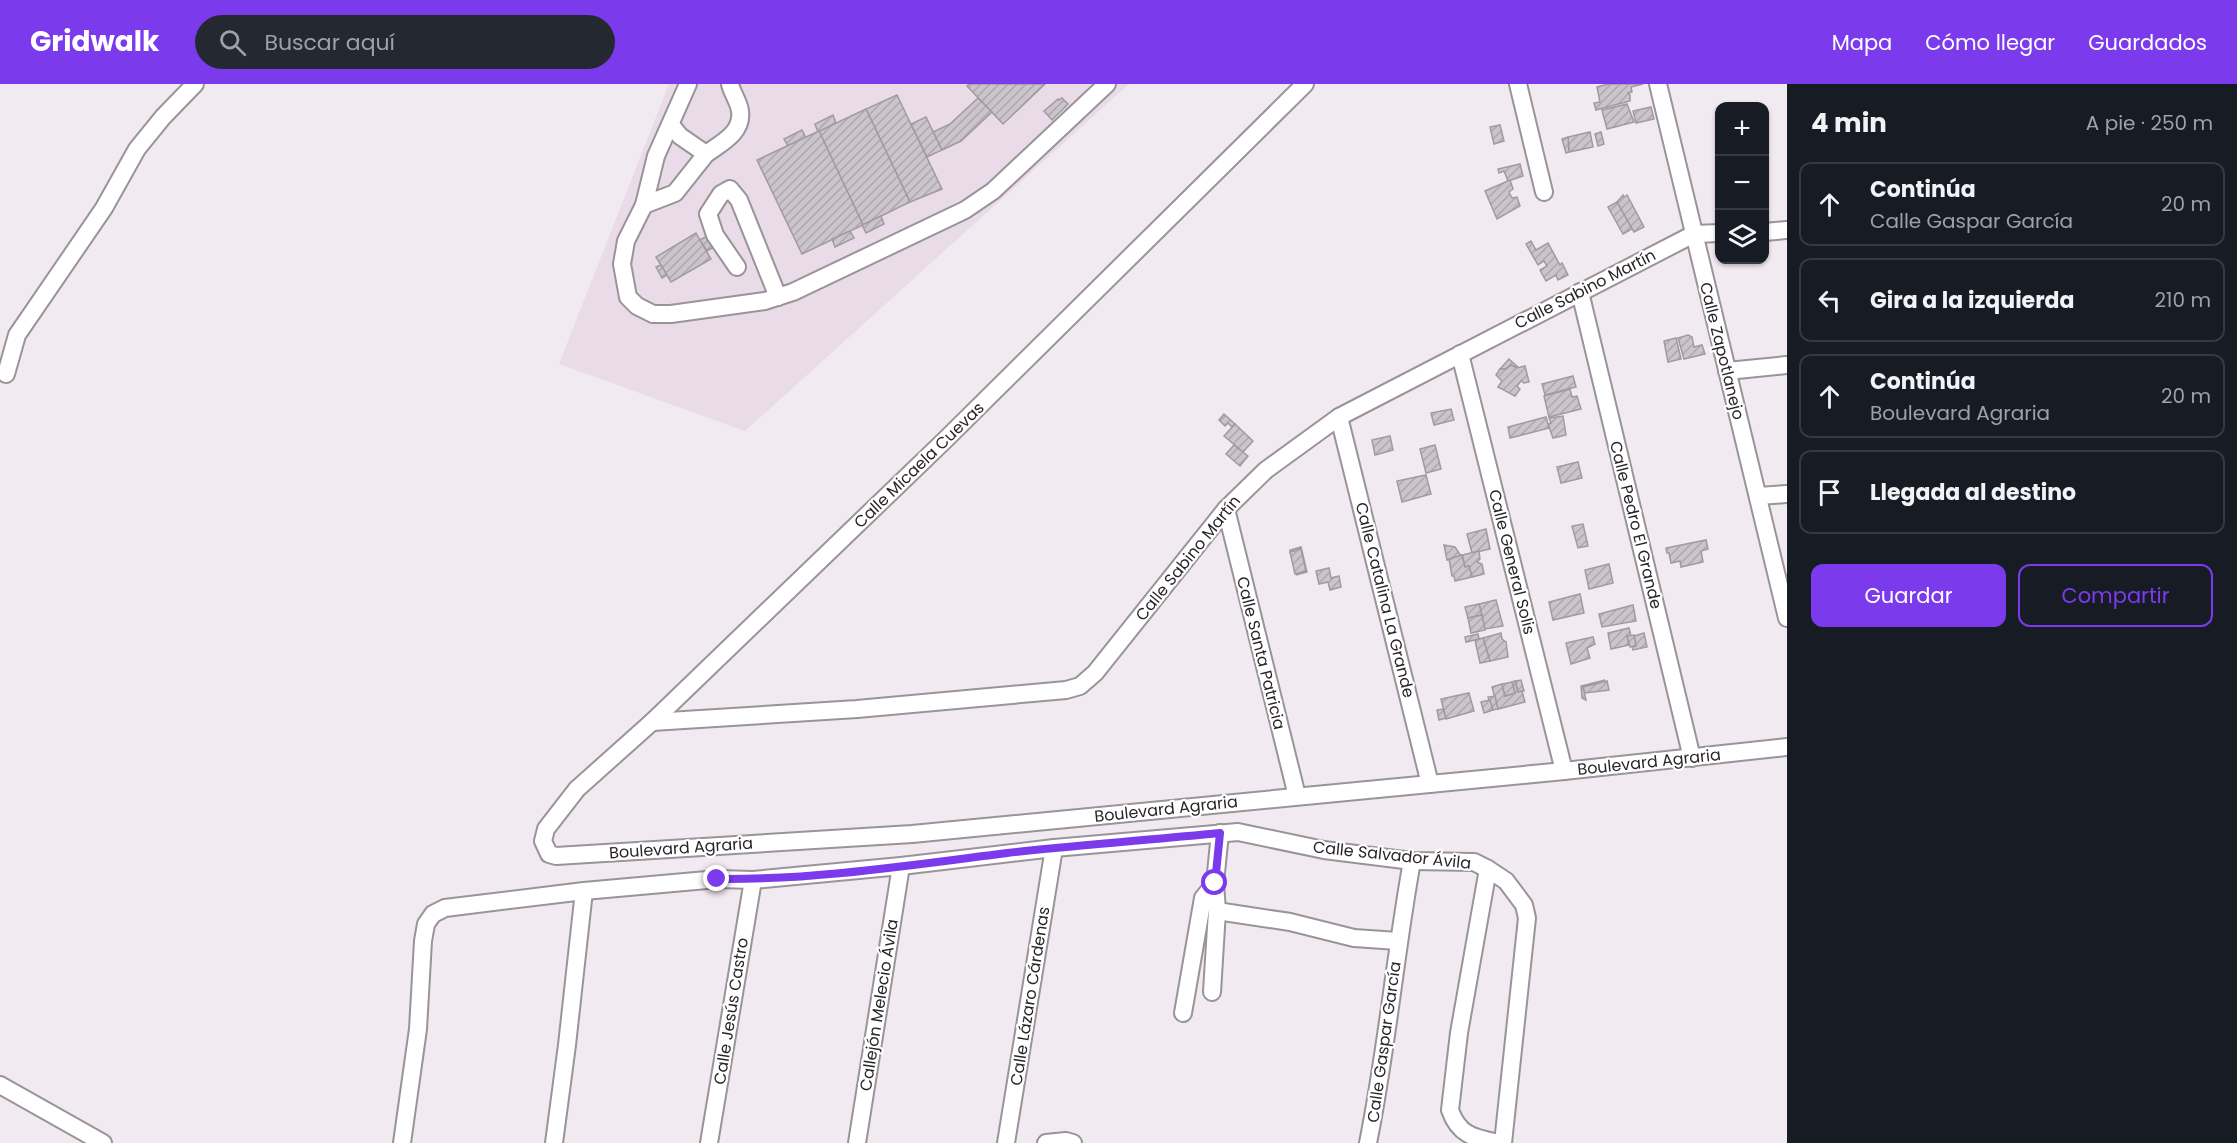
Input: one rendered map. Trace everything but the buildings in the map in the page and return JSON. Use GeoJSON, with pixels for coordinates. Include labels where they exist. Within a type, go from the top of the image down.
{"type":"FeatureCollection","features":[{"type":"Feature","properties":{"kind":"street"},"geometry":{"type":"LineString","coordinates":[[6,374],[17,335],[104,208],[137,149],[163,117],[195,84]]}},
{"type":"Feature","properties":{"kind":"street"},"geometry":{"type":"LineString","coordinates":[[688,84],[656,156],[644,205],[626,241],[622,264],[628,297],[637,306],[653,314],[671,314],[765,301],[778,297],[965,210],[1002,184],[1107,84]]}},
{"type":"Feature","properties":{"kind":"street"},"geometry":{"type":"LineString","coordinates":[[644,205],[675,193],[706,154],[731,136],[739,126],[740,111],[730,84]]}},
{"type":"Feature","properties":{"kind":"street","name":"Calle Micaela Cuevas"},"geometry":{"type":"LineString","coordinates":[[546,849],[543,841],[546,829],[577,789],[652,722],[936,449],[1305,84]]}},
{"type":"Feature","properties":{"kind":"street"},"geometry":{"type":"LineString","coordinates":[[1518,84],[1544,192]]}},
{"type":"Feature","properties":{"kind":"street","name":"Calle Zapotlanejo"},"geometry":{"type":"LineString","coordinates":[[1658,84],[1787,618]]}},
{"type":"Feature","properties":{"kind":"street"},"geometry":{"type":"LineString","coordinates":[[671,125],[680,136],[706,154]]}},
{"type":"Feature","properties":{"kind":"street"},"geometry":{"type":"LineString","coordinates":[[736,267],[715,236],[708,214],[721,194],[730,189],[740,200],[778,297]]}},
{"type":"Feature","properties":{"kind":"street"},"geometry":{"type":"LineString","coordinates":[[1769,232],[1787,230]]}},
{"type":"Feature","properties":{"kind":"street","name":"Calle Sabino Martín"},"geometry":{"type":"LineString","coordinates":[[652,722],[857,709],[1066,690],[1080,686],[1095,674],[1226,509],[1266,470],[1339,417],[1694,234],[1715,234]]}},
{"type":"Feature","properties":{"kind":"street","name":"Calle Pedro El Grande"},"geometry":{"type":"LineString","coordinates":[[1580,292],[1692,758]]}},
{"type":"Feature","properties":{"kind":"street","name":"Calle General Solis"},"geometry":{"type":"LineString","coordinates":[[1460,354],[1564,771]]}},
{"type":"Feature","properties":{"kind":"street"},"geometry":{"type":"LineString","coordinates":[[1727,371],[1787,365]]}},
{"type":"Feature","properties":{"kind":"street","name":"Calle Catalina La Grande"},"geometry":{"type":"LineString","coordinates":[[1339,417],[1430,784]]}},
{"type":"Feature","properties":{"kind":"street"},"geometry":{"type":"LineString","coordinates":[[1758,496],[1787,494]]}},
{"type":"Feature","properties":{"kind":"street","name":"Calle Santa Patricia"},"geometry":{"type":"LineString","coordinates":[[1226,509],[1297,796]]}},
{"type":"Feature","properties":{"kind":"street","name":"Boulevard Agraria"},"geometry":{"type":"LineString","coordinates":[[546,849],[549,854],[556,856],[912,834],[1564,771],[1787,747]]}},
{"type":"Feature","properties":{"kind":"street","name":"Calle Salvador Ávila"},"geometry":{"type":"LineString","coordinates":[[1054,848],[1238,832],[1324,850],[1412,861],[1474,862],[1488,869],[1506,881],[1518,896],[1524,905],[1527,918],[1501,1143]]}},
{"type":"Feature","properties":{"kind":"street"},"geometry":{"type":"LineString","coordinates":[[1212,992],[1217,911],[1215,883],[1220,833]]}},
{"type":"Feature","properties":{"kind":"street","name":"Boulevard Agraria"},"geometry":{"type":"LineString","coordinates":[[402,1143],[418,1029],[426,924],[433,914],[445,908],[584,891],[717,879],[753,880],[1054,848]]}},
{"type":"Feature","properties":{"kind":"street","name":"Calle Lázaro Cárdenas"},"geometry":{"type":"LineString","coordinates":[[1006,1143],[1054,848]]}},
{"type":"Feature","properties":{"kind":"street","name":"Calle Gaspar García"},"geometry":{"type":"LineString","coordinates":[[1368,1143],[1386,1041],[1398,942],[1412,861]]}},
{"type":"Feature","properties":{"kind":"street","name":"Callejón Melecio Ávila"},"geometry":{"type":"LineString","coordinates":[[857,1143],[901,866]]}},
{"type":"Feature","properties":{"kind":"street"},"geometry":{"type":"LineString","coordinates":[[1488,869],[1459,1033],[1450,1110],[1461,1131],[1474,1137],[1501,1143]]}},
{"type":"Feature","properties":{"kind":"street","name":"Calle Jesús Castro"},"geometry":{"type":"LineString","coordinates":[[709,1143],[753,880]]}},
{"type":"Feature","properties":{"kind":"street"},"geometry":{"type":"LineString","coordinates":[[1183,1013],[1203,898],[1215,883]]}},
{"type":"Feature","properties":{"kind":"street"},"geometry":{"type":"LineString","coordinates":[[554,1143],[584,891]]}},
{"type":"Feature","properties":{"kind":"street","name":"Calle Gaspar García"},"geometry":{"type":"LineString","coordinates":[[1217,911],[1290,922],[1354,938],[1398,942]]}},
{"type":"Feature","properties":{"kind":"street"},"geometry":{"type":"LineString","coordinates":[[0,1085],[103,1143]]}},
{"type":"Feature","properties":{"kind":"street"},"geometry":{"type":"LineString","coordinates":[[1046,1143],[1066,1141],[1073,1143]]}},
{"type":"Feature","properties":{"kind":"shaded area"},"geometry":{"type":"Polygon","coordinates":[[[669,84],[1129,84],[745,431],[559,364],[669,84]]]}},
{"type":"Feature","properties":{"kind":"route"},"geometry":{"type":"LineString","coordinates":[[717,879],[753,880],[1220,833],[1215,883]]}}]}
